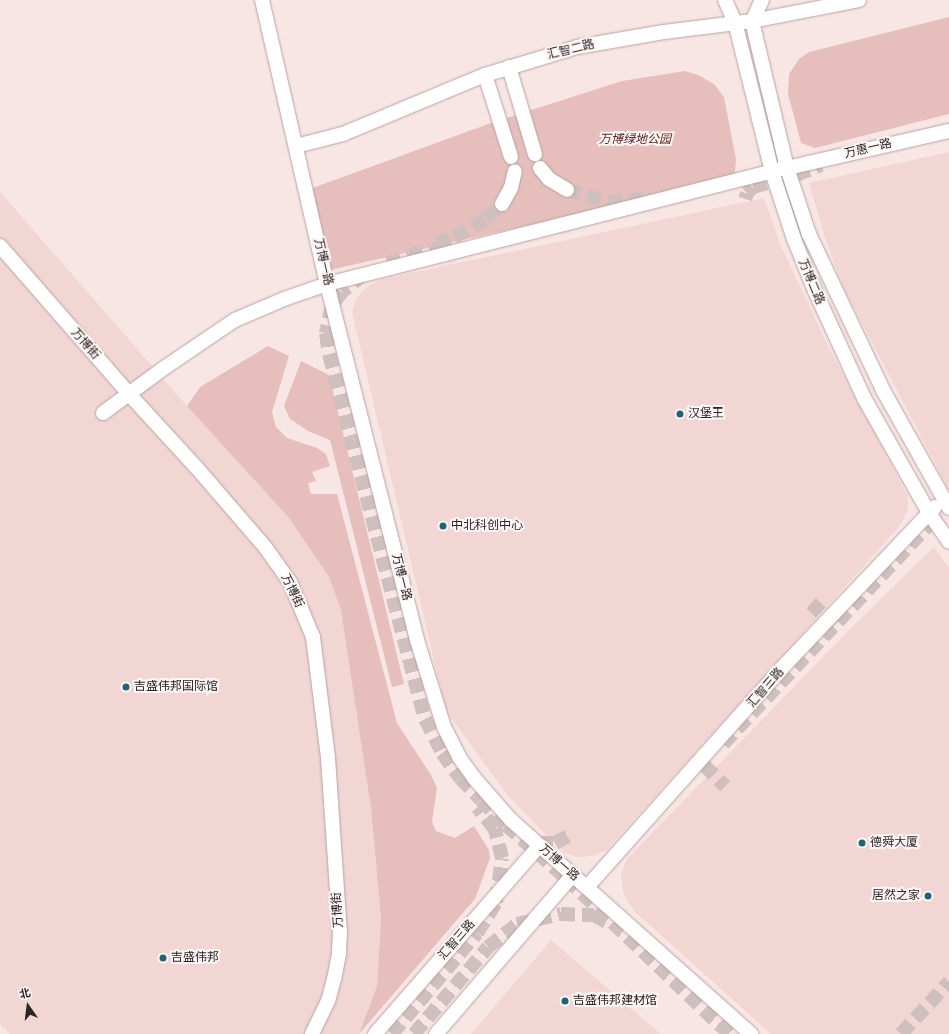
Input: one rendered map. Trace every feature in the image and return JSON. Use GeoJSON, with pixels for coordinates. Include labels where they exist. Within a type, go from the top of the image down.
{"type":"FeatureCollection","features":[{"type":"Feature","properties":{"kind":"street","name":"万博一路"},"geometry":{"type":"LineString","coordinates":[[262,0],[327,284],[417,640],[444,727],[459,757],[474,778],[511,820],[751,1034]]}},
{"type":"Feature","properties":{"kind":"street","name":"万博二路"},"geometry":{"type":"LineString","coordinates":[[724,0],[735,22],[772,172],[794,240],[815,291],[864,398],[929,514],[949,542]]}},
{"type":"Feature","properties":{"kind":"street"},"geometry":{"type":"LineString","coordinates":[[752,21],[762,0]]}},
{"type":"Feature","properties":{"kind":"street","name":"汇智二路"},"geometry":{"type":"LineString","coordinates":[[296,146],[343,134],[485,75],[578,47],[664,32],[752,21],[858,0]]}},
{"type":"Feature","properties":{"kind":"street","name":"万博二路"},"geometry":{"type":"LineString","coordinates":[[752,21],[787,168],[809,234],[830,282],[884,392],[947,500]]}},
{"type":"Feature","properties":{"kind":"street"},"geometry":{"type":"LineString","coordinates":[[509,67],[535,154]]}},
{"type":"Feature","properties":{"kind":"street"},"geometry":{"type":"LineString","coordinates":[[485,75],[511,157]]}},
{"type":"Feature","properties":{"kind":"street","name":"万惠一路"},"geometry":{"type":"LineString","coordinates":[[103,413],[164,368],[235,320],[284,299],[327,284],[787,168],[949,131]]}},
{"type":"Feature","properties":{"kind":"street"},"geometry":{"type":"LineString","coordinates":[[540,168],[549,179],[567,190]]}},
{"type":"Feature","properties":{"kind":"street"},"geometry":{"type":"LineString","coordinates":[[502,204],[512,188],[515,171]]}},
{"type":"Feature","properties":{"kind":"street","name":"万博街"},"geometry":{"type":"LineString","coordinates":[[0,246],[129,394],[196,466],[265,547],[290,582],[313,637],[328,758],[340,932],[339,954],[334,980],[328,1001],[312,1034]]}},
{"type":"Feature","properties":{"kind":"street","name":"汇智三路"},"geometry":{"type":"LineString","coordinates":[[587,887],[782,668],[929,514],[947,500]]}},
{"type":"Feature","properties":{"kind":"street","name":"汇智三路"},"geometry":{"type":"LineString","coordinates":[[375,1034],[539,846]]}},
{"type":"Feature","properties":{"kind":"street"},"geometry":{"type":"LineString","coordinates":[[436,1034],[573,875]]}},
{"type":"Feature","properties":{"kind":"shaded area"},"geometry":{"type":"Polygon","coordinates":[[[949,152],[949,490],[843,287],[825,237],[809,183],[949,152]]]}},
{"type":"Feature","properties":{"kind":"shaded area"},"geometry":{"type":"Polygon","coordinates":[[[0,192],[187,406],[289,518],[329,577],[341,610],[350,662],[371,808],[381,918],[377,986],[359,1034],[10,1034],[0,1024],[0,192]]]}},
{"type":"Feature","properties":{"kind":"shaded area"},"geometry":{"type":"Polygon","coordinates":[[[764,198],[780,244],[829,348],[908,496],[908,510],[899,527],[607,850],[593,856],[577,857],[563,852],[509,797],[446,711],[352,312],[357,297],[368,286],[378,280],[764,198]]]}},
{"type":"Feature","properties":{"kind":"shaded area"},"geometry":{"type":"Polygon","coordinates":[[[934,547],[949,568],[949,1034],[771,1034],[634,911],[623,892],[621,874],[627,859],[851,628],[934,547]]]}},
{"type":"Feature","properties":{"kind":"shaded area"},"geometry":{"type":"Polygon","coordinates":[[[551,940],[661,1034],[471,1034],[551,940]]]}},
{"type":"Feature","properties":{"kind":"green space"},"geometry":{"type":"Polygon","coordinates":[[[949,17],[949,114],[815,148],[801,143],[788,94],[789,74],[799,59],[809,52],[949,17]]]}},
{"type":"Feature","properties":{"kind":"green space","name":"万博绿地公园"},"geometry":{"type":"Polygon","coordinates":[[[685,71],[698,75],[714,84],[724,97],[736,159],[735,173],[728,180],[330,270],[310,189],[491,123],[622,81],[685,71]]]}},
{"type":"Feature","properties":{"kind":"green space"},"geometry":{"type":"Polygon","coordinates":[[[268,346],[289,356],[272,412],[276,427],[287,438],[317,448],[326,454],[330,466],[312,472],[316,481],[308,483],[311,494],[337,494],[397,723],[431,775],[437,788],[432,822],[436,831],[455,838],[474,826],[489,850],[490,858],[475,899],[359,1034],[377,986],[381,918],[371,808],[341,610],[329,577],[289,518],[187,406],[200,387],[268,346]]]}},
{"type":"Feature","properties":{"kind":"green space"},"geometry":{"type":"Polygon","coordinates":[[[301,361],[329,375],[404,684],[392,687],[330,440],[308,431],[290,419],[284,406],[301,361]]]}},
{"type":"Feature","properties":{"kind":"tunnel"},"geometry":{"type":"LineString","coordinates":[[745,199],[747,193],[753,187],[796,175],[821,165]]}},
{"type":"Feature","properties":{"kind":"tunnel"},"geometry":{"type":"LineString","coordinates":[[567,190],[608,202],[651,198]]}},
{"type":"Feature","properties":{"kind":"tunnel"},"geometry":{"type":"LineString","coordinates":[[437,244],[454,237],[486,219],[502,204]]}},
{"type":"Feature","properties":{"kind":"tunnel"},"geometry":{"type":"LineString","coordinates":[[388,264],[409,255],[451,246]]}},
{"type":"Feature","properties":{"kind":"tunnel"},"geometry":{"type":"LineString","coordinates":[[364,274],[342,292],[332,305],[326,333],[329,354],[425,719],[442,753],[460,778],[481,800],[506,825],[567,879],[729,1034]]}},
{"type":"Feature","properties":{"kind":"tunnel"},"geometry":{"type":"LineString","coordinates":[[723,744],[934,519],[940,528]]}},
{"type":"Feature","properties":{"kind":"tunnel"},"geometry":{"type":"LineString","coordinates":[[811,603],[834,625]]}},
{"type":"Feature","properties":{"kind":"tunnel"},"geometry":{"type":"LineString","coordinates":[[704,765],[725,786]]}},
{"type":"Feature","properties":{"kind":"tunnel"},"geometry":{"type":"LineString","coordinates":[[392,1034],[477,933],[496,902],[502,858],[495,829],[477,807]]}},
{"type":"Feature","properties":{"kind":"tunnel"},"geometry":{"type":"LineString","coordinates":[[530,840],[539,843],[555,843],[571,834]]}},
{"type":"Feature","properties":{"kind":"tunnel"},"geometry":{"type":"LineString","coordinates":[[414,1034],[488,947],[517,924],[561,914],[594,915],[606,922]]}},
{"type":"Feature","properties":{"kind":"tunnel"},"geometry":{"type":"LineString","coordinates":[[901,1034],[949,982]]}},
{"type":"Feature","properties":{"kind":"place","name":"汉堡王"},"geometry":{"type":"Point","coordinates":[680,414]}},
{"type":"Feature","properties":{"kind":"place","name":"中北科创中心"},"geometry":{"type":"Point","coordinates":[443,526]}},
{"type":"Feature","properties":{"kind":"place","name":"吉盛伟邦国际馆"},"geometry":{"type":"Point","coordinates":[126,687]}},
{"type":"Feature","properties":{"kind":"place","name":"德舜大厦"},"geometry":{"type":"Point","coordinates":[862,843]}},
{"type":"Feature","properties":{"kind":"place","name":"居然之家"},"geometry":{"type":"Point","coordinates":[928,896]}},
{"type":"Feature","properties":{"kind":"place","name":"吉盛伟邦"},"geometry":{"type":"Point","coordinates":[163,958]}},
{"type":"Feature","properties":{"kind":"place","name":"吉盛伟邦建材馆"},"geometry":{"type":"Point","coordinates":[565,1001]}}]}
